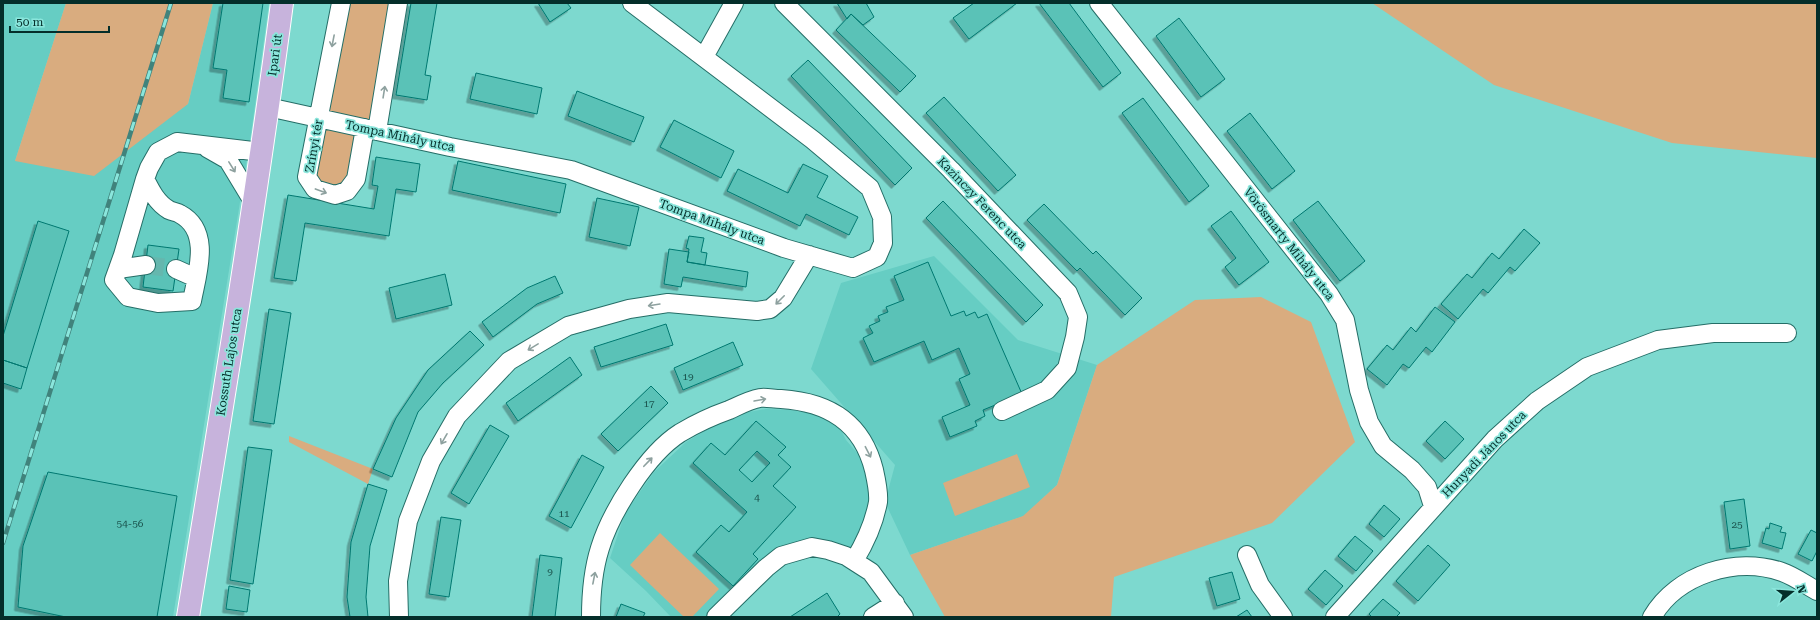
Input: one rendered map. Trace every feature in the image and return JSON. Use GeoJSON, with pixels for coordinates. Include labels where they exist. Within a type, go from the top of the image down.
{"type":"FeatureCollection","features":[{"type":"Feature","properties":{"kind":"main road","name":"Ipari út"},"geometry":{"type":"LineString","coordinates":[[268,107],[282,3]]}},
{"type":"Feature","properties":{"kind":"main road","name":"Kossuth Lajos utca"},"geometry":{"type":"LineString","coordinates":[[188,617],[254,204],[268,107]]}},
{"type":"Feature","properties":{"kind":"street","name":"Zrínyi tér"},"geometry":{"type":"LineString","coordinates":[[341,3],[307,177],[315,189],[335,195],[347,191],[356,179],[371,130],[398,3]]}},
{"type":"Feature","properties":{"kind":"street","name":"Tompa Mihály utca"},"geometry":{"type":"LineString","coordinates":[[268,107],[450,147],[571,170],[784,248],[852,268],[877,257],[883,243],[882,217],[870,188],[813,140],[632,3]]}},
{"type":"Feature","properties":{"kind":"street"},"geometry":{"type":"LineString","coordinates":[[704,57],[734,3]]}},
{"type":"Feature","properties":{"kind":"street","name":"Kazinczy Ferenc utca"},"geometry":{"type":"LineString","coordinates":[[784,3],[951,170],[1068,293],[1078,317],[1075,337],[1067,368],[1047,390],[1002,411]]}},
{"type":"Feature","properties":{"kind":"street","name":"Vörösmarty Mihály utca"},"geometry":{"type":"LineString","coordinates":[[1099,3],[1329,294],[1345,320],[1358,390],[1369,422],[1383,446],[1412,470],[1427,487],[1433,506]]}},
{"type":"Feature","properties":{"kind":"street"},"geometry":{"type":"LineString","coordinates":[[145,179],[159,203],[169,210],[181,214],[192,224],[199,237],[201,251],[192,301],[158,303],[128,297],[114,280],[145,179],[149,168],[158,152],[177,142],[261,152]]}},
{"type":"Feature","properties":{"kind":"street"},"geometry":{"type":"LineString","coordinates":[[201,144],[228,160],[254,204]]}},
{"type":"Feature","properties":{"kind":"street"},"geometry":{"type":"LineString","coordinates":[[399,617],[398,581],[408,521],[431,461],[457,416],[510,361],[568,326],[629,309],[668,303],[757,311],[770,309],[783,298],[809,255]]}},
{"type":"Feature","properties":{"kind":"street"},"geometry":{"type":"LineString","coordinates":[[118,269],[146,265]]}},
{"type":"Feature","properties":{"kind":"street"},"geometry":{"type":"LineString","coordinates":[[176,269],[196,278]]}},
{"type":"Feature","properties":{"kind":"street","name":"Hunyadi János utca"},"geometry":{"type":"LineString","coordinates":[[1335,617],[1433,506],[1495,439],[1537,401],[1587,368],[1658,340],[1713,333],[1787,333]]}},
{"type":"Feature","properties":{"kind":"street"},"geometry":{"type":"LineString","coordinates":[[591,617],[591,595],[600,548],[617,508],[645,465],[678,434],[709,418],[760,398],[792,400],[822,407],[844,418],[855,430],[870,455],[876,479],[878,501],[867,539],[854,561]]}},
{"type":"Feature","properties":{"kind":"street"},"geometry":{"type":"LineString","coordinates":[[716,617],[766,568],[781,556],[812,547],[846,556],[871,572],[900,610],[873,617]]}},
{"type":"Feature","properties":{"kind":"street"},"geometry":{"type":"LineString","coordinates":[[1247,554],[1260,585],[1283,617]]}},
{"type":"Feature","properties":{"kind":"street"},"geometry":{"type":"LineString","coordinates":[[1652,617],[1678,587],[1711,571],[1746,566],[1782,572],[1817,591]]}},
{"type":"Feature","properties":{"kind":"shaded area"},"geometry":{"type":"Polygon","coordinates":[[[3,3],[66,3],[15,161],[188,104],[213,3],[269,3],[251,134],[173,617],[3,617],[3,3]]]}},
{"type":"Feature","properties":{"kind":"shaded area"},"geometry":{"type":"Polygon","coordinates":[[[66,3],[213,3],[188,104],[94,176],[15,161],[66,3]]]}},
{"type":"Feature","properties":{"kind":"shaded area"},"geometry":{"type":"Polygon","coordinates":[[[341,3],[398,3],[377,131],[365,128],[347,191],[315,189],[319,118],[341,3]]]}},
{"type":"Feature","properties":{"kind":"shaded area"},"geometry":{"type":"Polygon","coordinates":[[[1372,3],[1817,3],[1817,158],[1672,143],[1494,85],[1372,3]]]}},
{"type":"Feature","properties":{"kind":"shaded area"},"geometry":{"type":"Polygon","coordinates":[[[934,256],[1018,340],[1097,365],[1057,485],[1024,516],[910,555],[885,502],[895,465],[811,369],[841,283],[934,256]]]}},
{"type":"Feature","properties":{"kind":"shaded area"},"geometry":{"type":"Polygon","coordinates":[[[1261,297],[1311,322],[1355,442],[1272,523],[1114,577],[1111,617],[945,617],[910,555],[1023,516],[1057,485],[1097,365],[1195,300],[1261,297]]]}},
{"type":"Feature","properties":{"kind":"shaded area"},"geometry":{"type":"Polygon","coordinates":[[[766,409],[791,410],[819,415],[839,426],[846,440],[864,461],[871,502],[852,553],[808,540],[791,544],[776,551],[711,617],[671,617],[646,591],[610,558],[625,513],[654,472],[686,442],[713,426],[743,413],[766,409]]]}},
{"type":"Feature","properties":{"kind":"shaded area"},"geometry":{"type":"Polygon","coordinates":[[[289,436],[373,469],[368,484],[289,442],[289,436]]]}},
{"type":"Feature","properties":{"kind":"shaded area"},"geometry":{"type":"Polygon","coordinates":[[[1017,454],[1030,487],[955,516],[943,483],[1017,454]]]}},
{"type":"Feature","properties":{"kind":"shaded area"},"geometry":{"type":"Polygon","coordinates":[[[660,533],[719,589],[692,617],[684,617],[630,565],[660,533]]]}},
{"type":"Feature","properties":{"kind":"building"},"geometry":{"type":"Polygon","coordinates":[[[223,3],[263,3],[249,102],[223,98],[227,70],[213,68],[223,3]]]}},
{"type":"Feature","properties":{"kind":"building"},"geometry":{"type":"Polygon","coordinates":[[[411,3],[437,3],[425,75],[431,76],[427,100],[396,95],[411,3]]]}},
{"type":"Feature","properties":{"kind":"building"},"geometry":{"type":"Polygon","coordinates":[[[538,3],[567,3],[571,8],[550,22],[538,3]]]}},
{"type":"Feature","properties":{"kind":"building"},"geometry":{"type":"Polygon","coordinates":[[[837,3],[866,3],[874,17],[863,25],[851,14],[847,19],[837,3]]]}},
{"type":"Feature","properties":{"kind":"building"},"geometry":{"type":"Polygon","coordinates":[[[974,3],[1017,3],[969,39],[953,18],[974,3]]]}},
{"type":"Feature","properties":{"kind":"building"},"geometry":{"type":"Polygon","coordinates":[[[1039,3],[1069,3],[1121,73],[1103,87],[1039,3]]]}},
{"type":"Feature","properties":{"kind":"building"},"geometry":{"type":"Polygon","coordinates":[[[851,14],[916,76],[900,92],[836,30],[851,14]]]}},
{"type":"Feature","properties":{"kind":"building"},"geometry":{"type":"Polygon","coordinates":[[[1179,18],[1225,79],[1201,97],[1156,36],[1179,18]]]}},
{"type":"Feature","properties":{"kind":"building"},"geometry":{"type":"Polygon","coordinates":[[[808,60],[912,168],[895,185],[791,76],[808,60]]]}},
{"type":"Feature","properties":{"kind":"building"},"geometry":{"type":"Polygon","coordinates":[[[476,73],[542,88],[537,114],[470,99],[476,73]]]}},
{"type":"Feature","properties":{"kind":"building"},"geometry":{"type":"Polygon","coordinates":[[[577,91],[644,117],[634,142],[568,116],[577,91]]]}},
{"type":"Feature","properties":{"kind":"building"},"geometry":{"type":"Polygon","coordinates":[[[944,97],[1016,175],[998,191],[926,113],[944,97]]]}},
{"type":"Feature","properties":{"kind":"building"},"geometry":{"type":"Polygon","coordinates":[[[1143,98],[1209,186],[1189,202],[1122,113],[1143,98]]]}},
{"type":"Feature","properties":{"kind":"building"},"geometry":{"type":"Polygon","coordinates":[[[1250,113],[1295,171],[1272,189],[1227,131],[1250,113]]]}},
{"type":"Feature","properties":{"kind":"building"},"geometry":{"type":"Polygon","coordinates":[[[674,120],[734,151],[721,178],[660,147],[674,120]]]}},
{"type":"Feature","properties":{"kind":"building"},"geometry":{"type":"Polygon","coordinates":[[[376,157],[420,164],[416,192],[396,189],[389,236],[305,223],[296,281],[274,278],[288,195],[374,209],[378,186],[372,185],[376,157]]]}},
{"type":"Feature","properties":{"kind":"building"},"geometry":{"type":"Polygon","coordinates":[[[458,161],[566,184],[560,213],[452,190],[458,161]]]}},
{"type":"Feature","properties":{"kind":"building"},"geometry":{"type":"Polygon","coordinates":[[[803,164],[828,176],[817,197],[858,217],[849,235],[806,214],[800,226],[727,191],[738,169],[788,193],[803,164]]]}},
{"type":"Feature","properties":{"kind":"building"},"geometry":{"type":"Polygon","coordinates":[[[597,198],[639,207],[630,246],[589,237],[597,198]]]}},
{"type":"Feature","properties":{"kind":"building"},"geometry":{"type":"Polygon","coordinates":[[[943,201],[1043,305],[1026,322],[926,218],[943,201]]]}},
{"type":"Feature","properties":{"kind":"building"},"geometry":{"type":"Polygon","coordinates":[[[1318,201],[1365,261],[1340,281],[1293,220],[1318,201]]]}},
{"type":"Feature","properties":{"kind":"building"},"geometry":{"type":"Polygon","coordinates":[[[1044,204],[1093,254],[1096,251],[1142,298],[1125,315],[1080,268],[1077,271],[1027,220],[1044,204]]]}},
{"type":"Feature","properties":{"kind":"building"},"geometry":{"type":"Polygon","coordinates":[[[1231,211],[1269,262],[1239,285],[1225,267],[1236,258],[1211,226],[1231,211]]]}},
{"type":"Feature","properties":{"kind":"building"},"geometry":{"type":"Polygon","coordinates":[[[38,221],[69,231],[27,368],[3,360],[3,336],[38,221]]]}},
{"type":"Feature","properties":{"kind":"building"},"geometry":{"type":"Polygon","coordinates":[[[1524,229],[1540,243],[1515,271],[1510,267],[1488,293],[1483,289],[1458,319],[1441,304],[1467,274],[1472,278],[1492,253],[1499,259],[1524,229]]]}},
{"type":"Feature","properties":{"kind":"building"},"geometry":{"type":"Polygon","coordinates":[[[689,236],[704,238],[701,252],[707,253],[705,265],[687,262],[689,249],[686,248],[689,236]]]}},
{"type":"Feature","properties":{"kind":"building"},"geometry":{"type":"Polygon","coordinates":[[[148,245],[179,249],[173,291],[143,287],[148,245]]]}},
{"type":"Feature","properties":{"kind":"building"},"geometry":{"type":"Polygon","coordinates":[[[669,249],[689,252],[687,262],[748,272],[746,287],[683,277],[681,287],[664,284],[669,249]]]}},
{"type":"Feature","properties":{"kind":"building"},"geometry":{"type":"Polygon","coordinates":[[[928,262],[951,316],[964,311],[966,316],[975,312],[978,318],[987,314],[1022,394],[983,410],[985,416],[975,421],[977,426],[950,437],[942,417],[970,405],[959,379],[970,374],[959,348],[932,360],[924,341],[874,362],[863,338],[873,333],[869,326],[880,321],[878,316],[888,312],[886,307],[904,300],[894,276],[928,262]]]}},
{"type":"Feature","properties":{"kind":"building"},"geometry":{"type":"Polygon","coordinates":[[[445,274],[452,305],[396,319],[389,288],[445,274]]]}},
{"type":"Feature","properties":{"kind":"building"},"geometry":{"type":"Polygon","coordinates":[[[555,276],[563,293],[537,304],[493,337],[482,322],[527,288],[555,276]]]}},
{"type":"Feature","properties":{"kind":"building"},"geometry":{"type":"Polygon","coordinates":[[[1435,307],[1455,322],[1432,352],[1426,347],[1409,368],[1403,364],[1387,385],[1367,369],[1387,345],[1393,350],[1411,327],[1416,332],[1435,307]]]}},
{"type":"Feature","properties":{"kind":"building"},"geometry":{"type":"Polygon","coordinates":[[[269,309],[291,313],[274,424],[253,421],[269,309]]]}},
{"type":"Feature","properties":{"kind":"building"},"geometry":{"type":"Polygon","coordinates":[[[666,324],[673,345],[601,367],[594,347],[666,324]]]}},
{"type":"Feature","properties":{"kind":"building"},"geometry":{"type":"Polygon","coordinates":[[[470,331],[484,345],[443,383],[418,412],[392,477],[373,469],[396,418],[428,370],[470,331]]]}},
{"type":"Feature","properties":{"kind":"building"},"geometry":{"type":"Polygon","coordinates":[[[733,342],[743,365],[683,390],[674,368],[733,342]]]}},
{"type":"Feature","properties":{"kind":"building"},"geometry":{"type":"Polygon","coordinates":[[[570,357],[582,375],[518,421],[506,403],[570,357]]]}},
{"type":"Feature","properties":{"kind":"building"},"geometry":{"type":"Polygon","coordinates":[[[3,360],[27,368],[21,389],[3,383],[3,360]]]}},
{"type":"Feature","properties":{"kind":"building"},"geometry":{"type":"Polygon","coordinates":[[[651,386],[668,403],[618,451],[601,434],[651,386]]]}},
{"type":"Feature","properties":{"kind":"building"},"geometry":{"type":"Polygon","coordinates":[[[756,421],[786,447],[778,455],[791,467],[773,486],[796,507],[753,554],[758,559],[733,586],[696,552],[721,525],[729,532],[747,512],[693,463],[711,443],[725,455],[756,421]],[[757,451],[739,470],[752,482],[770,463],[757,451]]]}},
{"type":"Feature","properties":{"kind":"building"},"geometry":{"type":"Polygon","coordinates":[[[1445,421],[1464,439],[1445,459],[1426,441],[1445,421]]]}},
{"type":"Feature","properties":{"kind":"building"},"geometry":{"type":"Polygon","coordinates":[[[490,425],[509,436],[469,504],[451,493],[490,425]]]}},
{"type":"Feature","properties":{"kind":"building"},"geometry":{"type":"Polygon","coordinates":[[[248,447],[272,450],[253,584],[230,580],[248,447]]]}},
{"type":"Feature","properties":{"kind":"building"},"geometry":{"type":"Polygon","coordinates":[[[582,455],[604,467],[571,528],[549,516],[582,455]]]}},
{"type":"Feature","properties":{"kind":"building"},"geometry":{"type":"Polygon","coordinates":[[[48,472],[177,496],[157,617],[66,617],[18,607],[23,546],[48,472]]]}},
{"type":"Feature","properties":{"kind":"building"},"geometry":{"type":"Polygon","coordinates":[[[368,484],[387,490],[370,546],[366,597],[368,617],[350,617],[347,597],[351,542],[368,484]]]}},
{"type":"Feature","properties":{"kind":"building"},"geometry":{"type":"Polygon","coordinates":[[[1744,499],[1750,546],[1730,549],[1724,502],[1744,499]]]}},
{"type":"Feature","properties":{"kind":"building"},"geometry":{"type":"Polygon","coordinates":[[[1384,505],[1400,519],[1384,537],[1369,524],[1384,505]]]}},
{"type":"Feature","properties":{"kind":"building"},"geometry":{"type":"Polygon","coordinates":[[[441,517],[461,520],[449,597],[429,594],[441,517]]]}},
{"type":"Feature","properties":{"kind":"building"},"geometry":{"type":"Polygon","coordinates":[[[1770,523],[1782,527],[1780,532],[1786,533],[1782,549],[1762,543],[1766,528],[1769,529],[1770,523]]]}},
{"type":"Feature","properties":{"kind":"building"},"geometry":{"type":"Polygon","coordinates":[[[1811,530],[1817,533],[1817,551],[1812,561],[1798,554],[1811,530]]]}},
{"type":"Feature","properties":{"kind":"building"},"geometry":{"type":"Polygon","coordinates":[[[1355,536],[1373,551],[1356,571],[1338,556],[1355,536]]]}},
{"type":"Feature","properties":{"kind":"building"},"geometry":{"type":"Polygon","coordinates":[[[1428,545],[1450,565],[1418,601],[1396,581],[1428,545]]]}},
{"type":"Feature","properties":{"kind":"building"},"geometry":{"type":"Polygon","coordinates":[[[540,555],[562,558],[555,617],[532,617],[540,555]]]}},
{"type":"Feature","properties":{"kind":"building"},"geometry":{"type":"Polygon","coordinates":[[[1325,570],[1343,586],[1326,605],[1308,589],[1325,570]]]}},
{"type":"Feature","properties":{"kind":"building"},"geometry":{"type":"Polygon","coordinates":[[[1232,572],[1240,599],[1217,606],[1209,578],[1232,572]]]}},
{"type":"Feature","properties":{"kind":"building"},"geometry":{"type":"Polygon","coordinates":[[[229,586],[250,590],[247,612],[226,609],[229,586]]]}},
{"type":"Feature","properties":{"kind":"building"},"geometry":{"type":"Polygon","coordinates":[[[827,593],[840,614],[837,617],[790,617],[827,593]]]}},
{"type":"Feature","properties":{"kind":"building"},"geometry":{"type":"Polygon","coordinates":[[[1383,599],[1400,613],[1396,617],[1372,617],[1369,614],[1383,599]]]}},
{"type":"Feature","properties":{"kind":"building"},"geometry":{"type":"Polygon","coordinates":[[[621,604],[645,613],[643,617],[616,617],[621,604]]]}},
{"type":"Feature","properties":{"kind":"building"},"geometry":{"type":"Polygon","coordinates":[[[1247,610],[1252,617],[1236,617],[1247,610]]]}},
{"type":"Feature","properties":{"kind":"tunnel"},"geometry":{"type":"LineString","coordinates":[[146,265],[176,269]]}},
{"type":"Feature","properties":{"kind":"railway"},"geometry":{"type":"LineString","coordinates":[[3,543],[171,3]]}}]}
